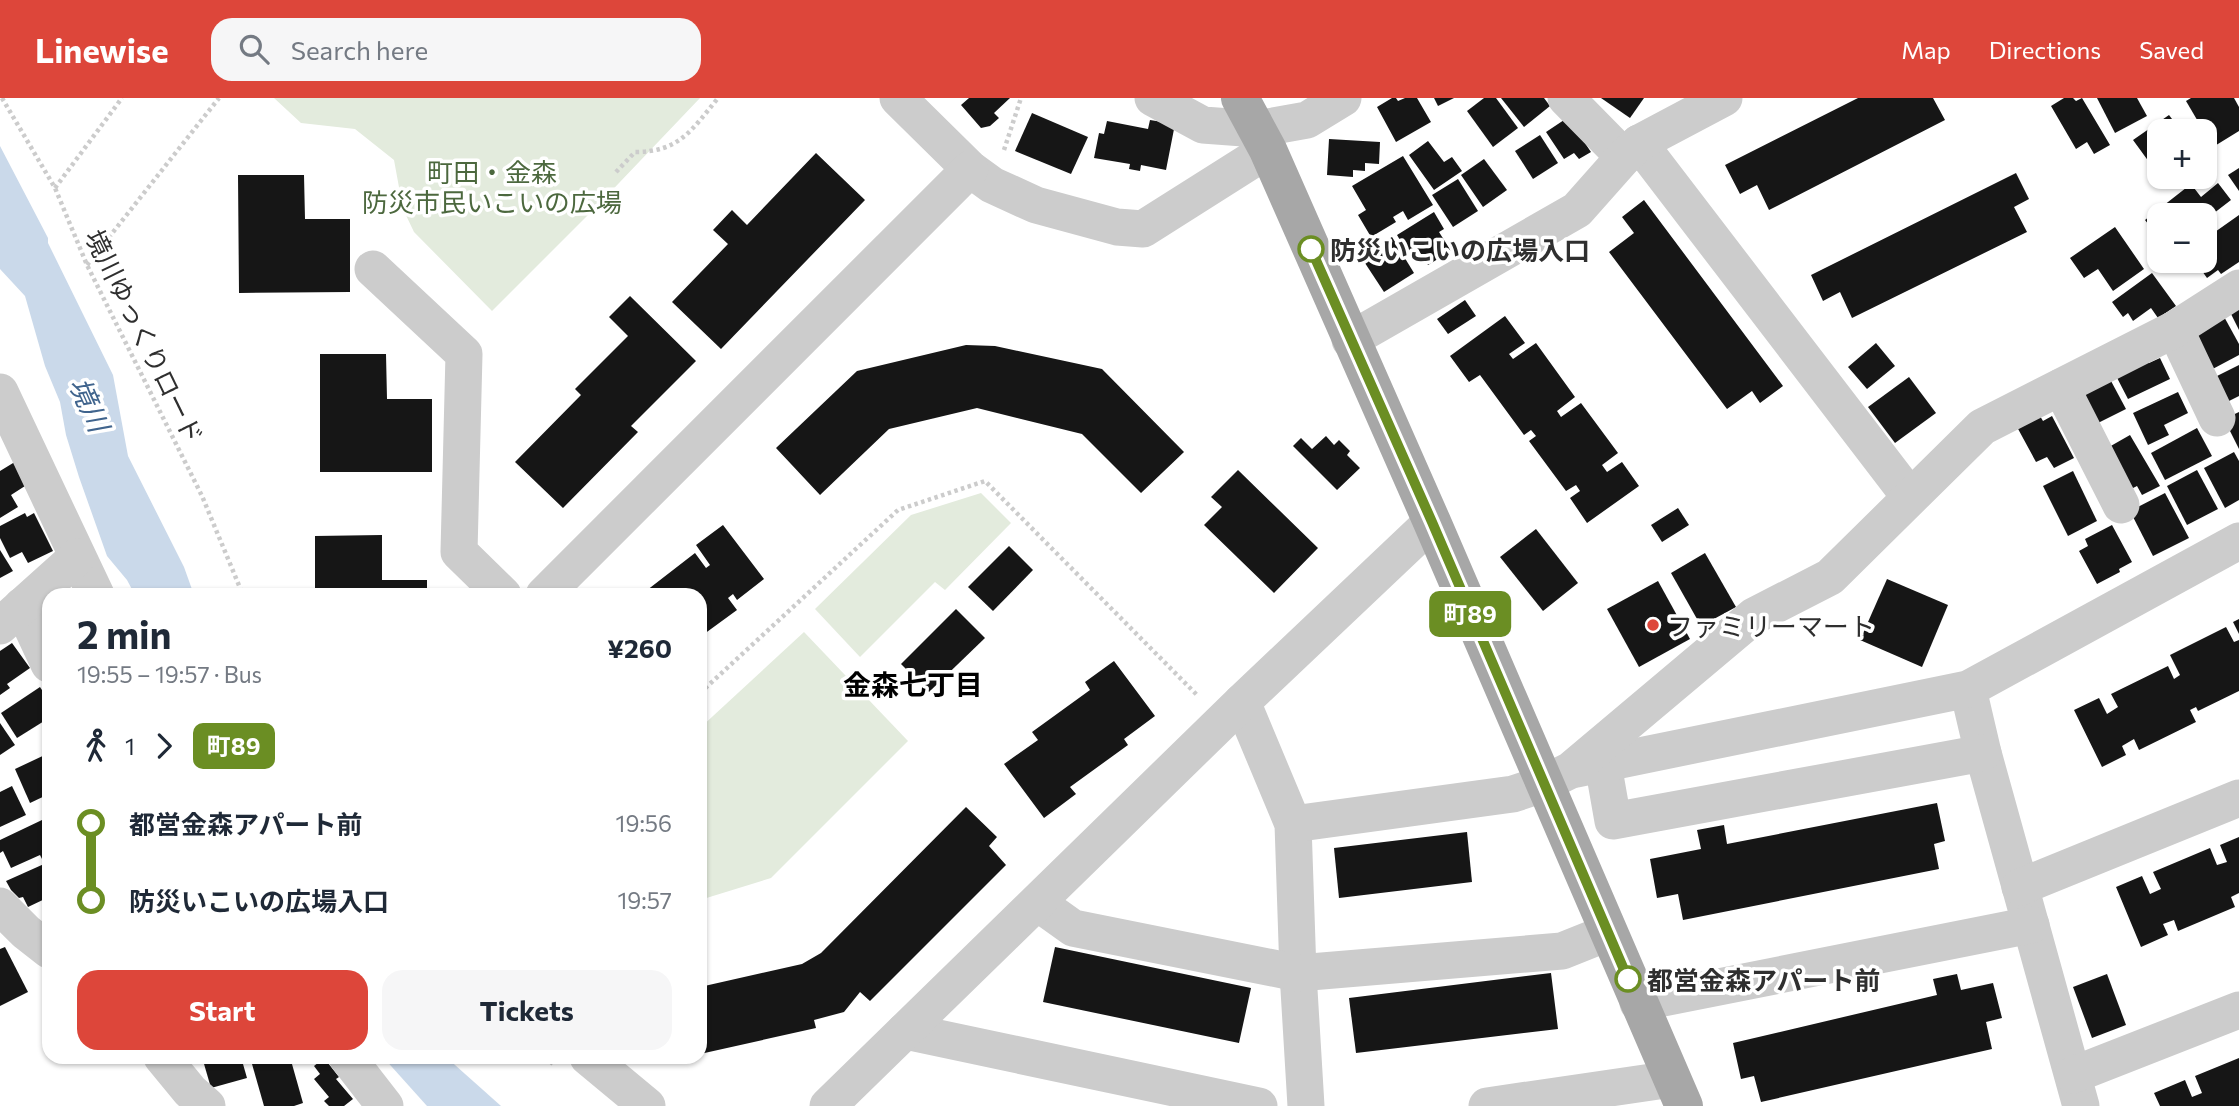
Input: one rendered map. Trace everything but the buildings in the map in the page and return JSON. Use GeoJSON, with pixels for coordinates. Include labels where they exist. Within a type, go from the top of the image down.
{"type":"FeatureCollection","features":[{"type":"Feature","properties":{"kind":"main road"},"geometry":{"type":"LineString","coordinates":[[1255,126],[1432,522],[1572,773],[1608,933],[1678,1093]]}},
{"type":"Feature","properties":{"kind":"street"},"geometry":{"type":"LineString","coordinates":[[898,98],[981,177],[1036,205],[1117,227],[1143,229],[1255,126]]}},
{"type":"Feature","properties":{"kind":"street"},"geometry":{"type":"LineString","coordinates":[[1153,98],[1203,125],[1255,126],[1307,120],[1343,98]]}},
{"type":"Feature","properties":{"kind":"street"},"geometry":{"type":"LineString","coordinates":[[1566,98],[1632,150],[1910,497]]}},
{"type":"Feature","properties":{"kind":"street"},"geometry":{"type":"LineString","coordinates":[[1350,340],[1577,211],[1632,150],[1724,98]]}},
{"type":"Feature","properties":{"kind":"street"},"geometry":{"type":"LineString","coordinates":[[551,588],[981,177]]}},
{"type":"Feature","properties":{"kind":"street"},"geometry":{"type":"LineString","coordinates":[[373,269],[464,354],[459,552],[496,588]]}},
{"type":"Feature","properties":{"kind":"street"},"geometry":{"type":"LineString","coordinates":[[1572,773],[1754,616],[1830,577],[1982,427],[2175,329],[2239,288]]}},
{"type":"Feature","properties":{"kind":"street"},"geometry":{"type":"LineString","coordinates":[[2175,329],[2217,418]]}},
{"type":"Feature","properties":{"kind":"street"},"geometry":{"type":"LineString","coordinates":[[2061,387],[2121,505]]}},
{"type":"Feature","properties":{"kind":"street"},"geometry":{"type":"LineString","coordinates":[[0,392],[92,588]]}},
{"type":"Feature","properties":{"kind":"street"},"geometry":{"type":"LineString","coordinates":[[828,1106],[1232,711],[1432,522]]}},
{"type":"Feature","properties":{"kind":"street"},"geometry":{"type":"LineString","coordinates":[[1293,824],[1513,794],[1572,773],[1968,689],[2239,541]]}},
{"type":"Feature","properties":{"kind":"street"},"geometry":{"type":"LineString","coordinates":[[42,588],[77,557]]}},
{"type":"Feature","properties":{"kind":"street"},"geometry":{"type":"LineString","coordinates":[[42,588],[11,616],[42,655]]}},
{"type":"Feature","properties":{"kind":"street"},"geometry":{"type":"LineString","coordinates":[[1968,689],[1983,753],[2077,1091],[2239,1010]]}},
{"type":"Feature","properties":{"kind":"street"},"geometry":{"type":"LineString","coordinates":[[1232,711],[1293,824],[1306,1106]]}},
{"type":"Feature","properties":{"kind":"street"},"geometry":{"type":"LineString","coordinates":[[1572,773],[1613,821],[1983,753]]}},
{"type":"Feature","properties":{"kind":"street"},"geometry":{"type":"LineString","coordinates":[[2020,887],[2239,798]]}},
{"type":"Feature","properties":{"kind":"street"},"geometry":{"type":"LineString","coordinates":[[1038,903],[1073,928],[1298,973],[1563,951],[1608,933]]}},
{"type":"Feature","properties":{"kind":"street"},"geometry":{"type":"LineString","coordinates":[[1638,1003],[2031,925]]}},
{"type":"Feature","properties":{"kind":"street"},"geometry":{"type":"LineString","coordinates":[[905,1031],[1259,1106]]}},
{"type":"Feature","properties":{"kind":"street"},"geometry":{"type":"LineString","coordinates":[[168,1064],[190,1091],[207,1106]]}},
{"type":"Feature","properties":{"kind":"street"},"geometry":{"type":"LineString","coordinates":[[352,1064],[385,1106]]}},
{"type":"Feature","properties":{"kind":"street"},"geometry":{"type":"LineString","coordinates":[[597,1064],[647,1106]]}},
{"type":"Feature","properties":{"kind":"street"},"geometry":{"type":"LineString","coordinates":[[1487,1106],[1678,1093]]}},
{"type":"Feature","properties":{"kind":"path","name":"境川ゆっくりロード"},"geometry":{"type":"LineString","coordinates":[[2,98],[55,188],[87,265],[202,496],[240,588]]}},
{"type":"Feature","properties":{"kind":"path"},"geometry":{"type":"LineString","coordinates":[[55,188],[121,98]]}},
{"type":"Feature","properties":{"kind":"path"},"geometry":{"type":"LineString","coordinates":[[87,265],[219,98]]}},
{"type":"Feature","properties":{"kind":"path"},"geometry":{"type":"LineString","coordinates":[[616,172],[635,152],[653,152],[686,137],[718,98]]}},
{"type":"Feature","properties":{"kind":"path"},"geometry":{"type":"LineString","coordinates":[[981,177],[1021,98]]}},
{"type":"Feature","properties":{"kind":"path"},"geometry":{"type":"LineString","coordinates":[[707,687],[898,510],[985,481],[1232,711]]}},
{"type":"Feature","properties":{"kind":"green space","name":"町田・金森 防災市民いこいの広場"},"geometry":{"type":"Polygon","coordinates":[[[274,98],[700,98],[492,311],[414,232],[403,209],[394,160],[355,129],[301,123],[274,98]]]}},
{"type":"Feature","properties":{"kind":"green space"},"geometry":{"type":"Polygon","coordinates":[[[981,493],[1011,523],[945,590],[935,582],[860,657],[815,609],[911,515],[981,493]]]}},
{"type":"Feature","properties":{"kind":"green space"},"geometry":{"type":"Polygon","coordinates":[[[804,632],[908,741],[771,878],[707,898],[707,722],[804,632]]]}},
{"type":"Feature","properties":{"kind":"water","name":"境川"},"geometry":{"type":"Polygon","coordinates":[[[0,146],[48,238],[48,243],[113,375],[128,456],[184,567],[192,588],[131,588],[107,556],[79,477],[66,435],[60,402],[45,366],[25,296],[0,269],[0,146]]]}},
{"type":"Feature","properties":{"kind":"water"},"geometry":{"type":"Polygon","coordinates":[[[389,1064],[454,1064],[501,1106],[427,1106],[389,1064]]]}},
{"type":"Feature","properties":{"kind":"bus line","name":"町89"},"geometry":{"type":"LineString","coordinates":[[1311,249],[1432,522],[1628,979]]}},
{"type":"Feature","properties":{"kind":"place","name":"防災いこいの広場入口"},"geometry":{"type":"Point","coordinates":[1311,249]}},
{"type":"Feature","properties":{"kind":"place","name":"ファミリーマート"},"geometry":{"type":"Point","coordinates":[1653,625]}},
{"type":"Feature","properties":{"kind":"place","name":"都営金森アパート前"},"geometry":{"type":"Point","coordinates":[1628,979]}},
{"type":"Feature","properties":{"kind":"district","name":"金森七丁目"},"geometry":{"type":"Point","coordinates":[913,684]}}]}
